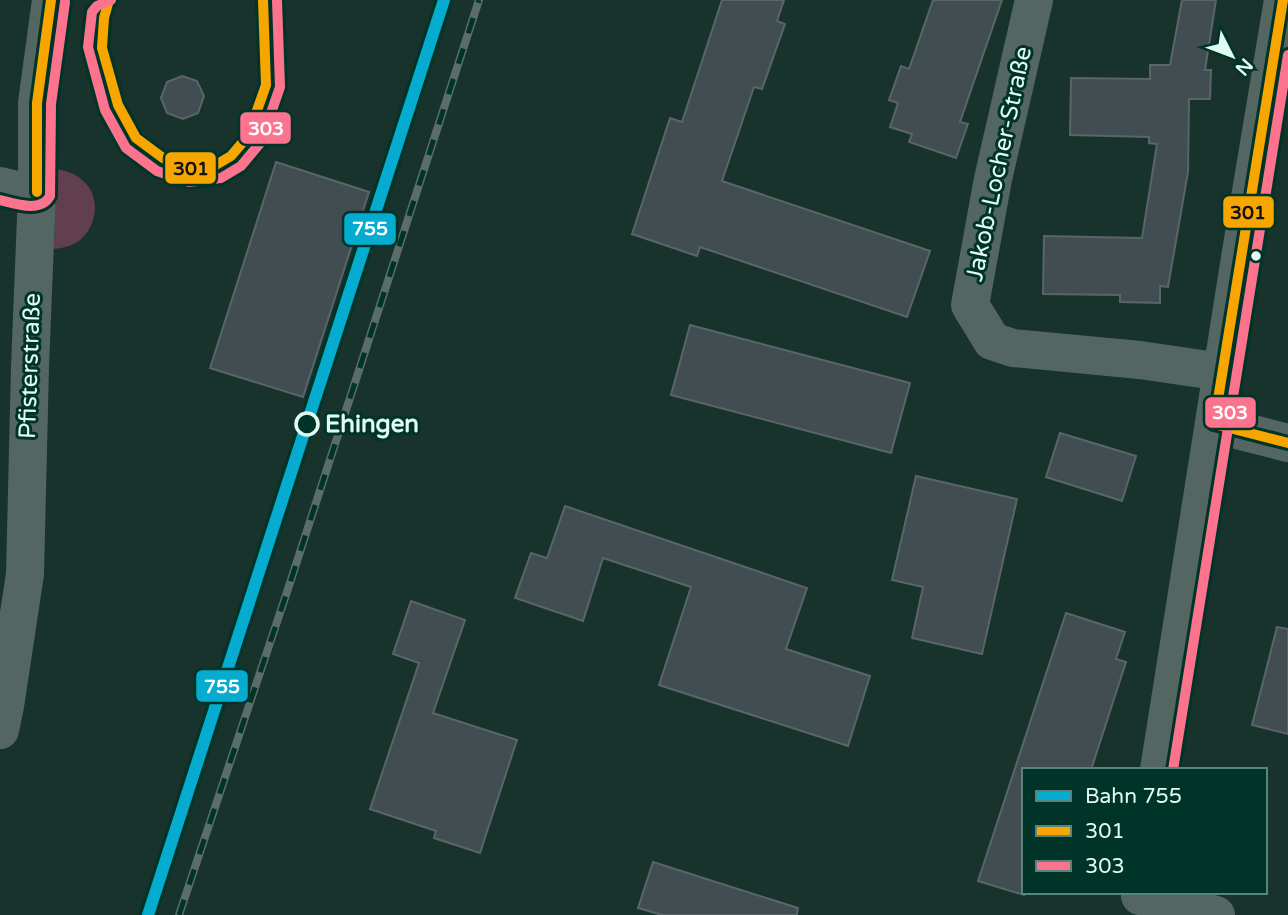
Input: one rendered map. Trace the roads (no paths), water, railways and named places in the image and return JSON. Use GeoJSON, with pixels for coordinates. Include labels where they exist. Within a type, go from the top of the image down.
{"type":"FeatureCollection","features":[{"type":"Feature","properties":{"kind":"street","name":"Pfisterstraße"},"geometry":{"type":"LineString","coordinates":[[0,730],[25,574],[30,367],[18,189],[37,103],[51,0]]}},
{"type":"Feature","properties":{"kind":"street","name":"Jakob-Locher-Straße"},"geometry":{"type":"LineString","coordinates":[[1034,0],[993,179],[970,305],[992,341],[1013,348],[1140,360],[1222,372]]}},
{"type":"Feature","properties":{"kind":"street"},"geometry":{"type":"LineString","coordinates":[[1159,768],[1222,372],[1283,20]]}},
{"type":"Feature","properties":{"kind":"street"},"geometry":{"type":"LineString","coordinates":[[1214,424],[1288,443]]}},
{"type":"Feature","properties":{"kind":"street"},"geometry":{"type":"LineString","coordinates":[[1139,901],[1216,915]]}},
{"type":"Feature","properties":{"kind":"railway"},"geometry":{"type":"LineString","coordinates":[[179,915],[479,0]]}},
{"type":"Feature","properties":{"kind":"rail line","name":"755"},"geometry":{"type":"LineString","coordinates":[[148,915],[444,0]]}},
{"type":"Feature","properties":{"kind":"place","name":"Ehingen"},"geometry":{"type":"Point","coordinates":[307,424]}}]}
